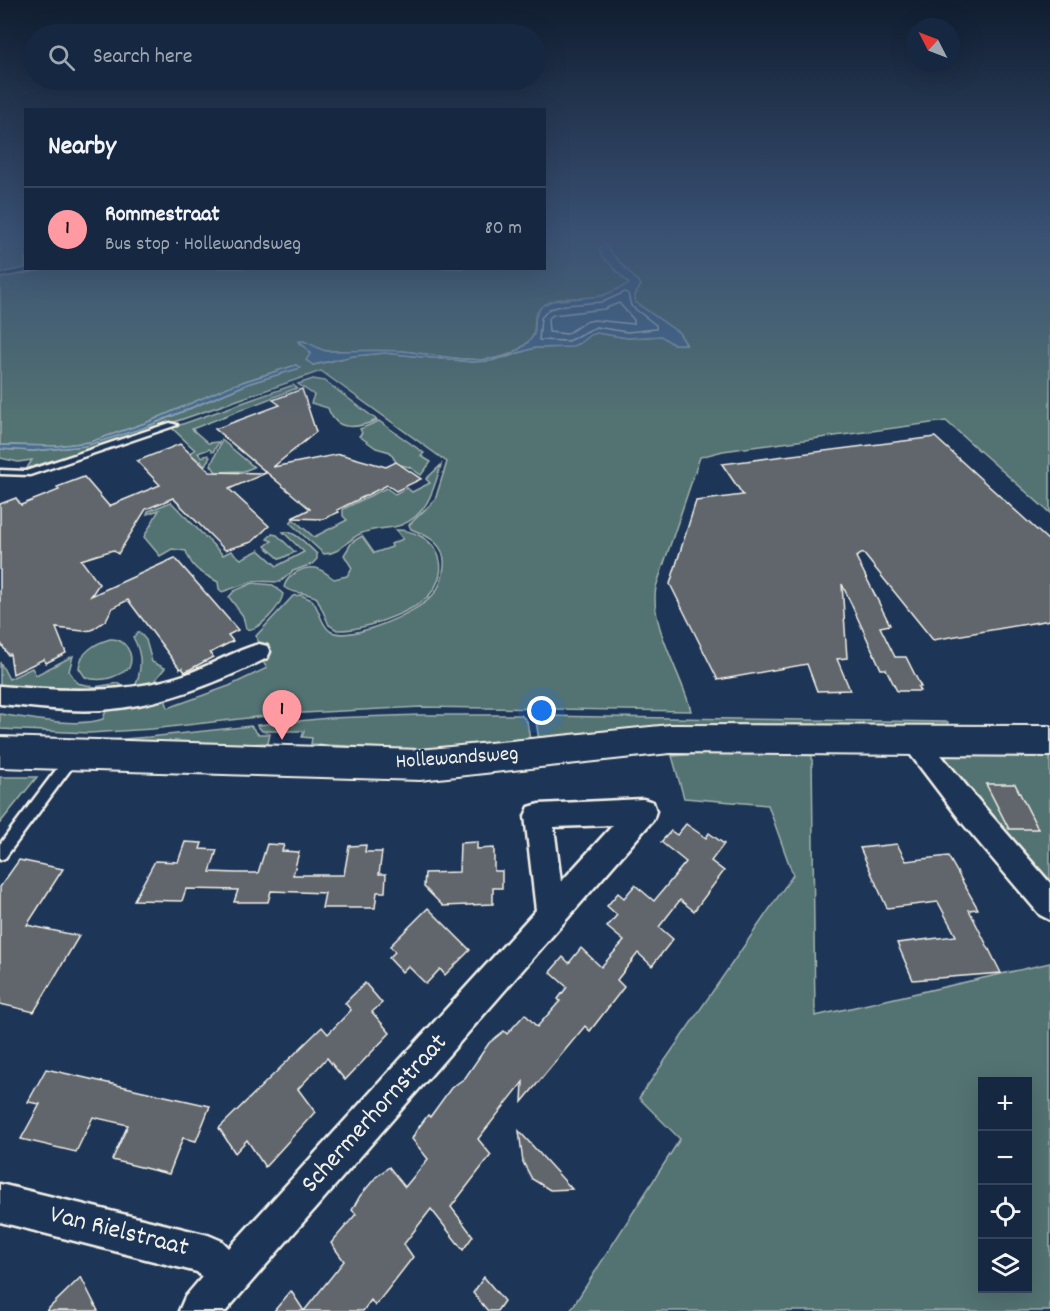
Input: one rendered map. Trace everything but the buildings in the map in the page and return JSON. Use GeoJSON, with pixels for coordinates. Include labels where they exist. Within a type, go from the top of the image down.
{"type":"FeatureCollection","features":[{"type":"Feature","properties":{"kind":"main road","name":"Hollewandsweg"},"geometry":{"type":"LineString","coordinates":[[0,752],[420,765],[670,739],[807,741],[913,738],[1050,741]]}},
{"type":"Feature","properties":{"kind":"street"},"geometry":{"type":"LineString","coordinates":[[0,695],[77,701],[134,696],[190,682],[259,652]]}},
{"type":"Feature","properties":{"kind":"street"},"geometry":{"type":"LineString","coordinates":[[913,738],[974,816],[1050,905]]}},
{"type":"Feature","properties":{"kind":"street","name":"Schermerhornstraat"},"geometry":{"type":"LineString","coordinates":[[199,1311],[551,916]]}},
{"type":"Feature","properties":{"kind":"street","name":"Van Rielstraat"},"geometry":{"type":"LineString","coordinates":[[0,1203],[208,1255],[230,1277]]}},
{"type":"Feature","properties":{"kind":"lane"},"geometry":{"type":"LineString","coordinates":[[0,472],[27,473],[173,425]]}},
{"type":"Feature","properties":{"kind":"lane"},"geometry":{"type":"LineString","coordinates":[[0,854],[75,754]]}},
{"type":"Feature","properties":{"kind":"green space"},"geometry":{"type":"Polygon","coordinates":[[[0,296],[602,296],[558,299],[542,306],[536,313],[534,333],[531,339],[518,350],[503,356],[469,360],[401,351],[326,351],[304,341],[299,343],[309,349],[313,365],[353,356],[385,353],[473,362],[507,357],[534,348],[570,347],[597,333],[628,338],[661,336],[673,344],[686,344],[679,333],[635,302],[635,296],[1050,296],[1050,513],[946,421],[723,451],[700,457],[656,587],[655,602],[661,633],[691,711],[421,707],[283,714],[152,729],[89,733],[0,729],[0,714],[52,721],[93,722],[103,719],[108,705],[164,695],[168,708],[229,686],[267,668],[263,662],[270,658],[256,636],[293,596],[301,595],[312,600],[327,628],[340,634],[383,624],[413,610],[432,596],[437,589],[443,574],[444,559],[435,542],[411,529],[409,525],[435,500],[447,462],[321,371],[40,466],[27,468],[32,460],[18,462],[0,458],[0,449],[33,451],[85,446],[151,425],[250,383],[300,368],[296,365],[245,381],[148,422],[90,442],[57,446],[0,445],[0,296]]]}},
{"type":"Feature","properties":{"kind":"green space"},"geometry":{"type":"Polygon","coordinates":[[[313,379],[325,381],[377,420],[355,426],[336,422],[328,408],[311,403],[314,395],[298,384],[313,379]]]}},
{"type":"Feature","properties":{"kind":"green space"},"geometry":{"type":"Polygon","coordinates":[[[293,385],[297,388],[192,429],[208,443],[219,442],[213,452],[209,449],[198,453],[201,457],[208,455],[210,457],[205,465],[201,461],[194,464],[185,455],[195,450],[173,429],[174,427],[293,385]]]}},
{"type":"Feature","properties":{"kind":"green space"},"geometry":{"type":"Polygon","coordinates":[[[379,421],[424,453],[421,456],[431,462],[421,475],[409,467],[397,464],[390,452],[376,448],[359,436],[362,433],[360,429],[379,421]]]}},
{"type":"Feature","properties":{"kind":"green space"},"geometry":{"type":"Polygon","coordinates":[[[222,440],[254,467],[244,471],[216,472],[211,465],[222,440]]]}},
{"type":"Feature","properties":{"kind":"green space"},"geometry":{"type":"Polygon","coordinates":[[[441,465],[436,483],[418,515],[401,525],[360,534],[330,553],[324,554],[290,523],[293,519],[314,537],[347,520],[343,516],[343,509],[386,488],[395,494],[407,488],[412,492],[430,483],[426,479],[441,465]]]}},
{"type":"Feature","properties":{"kind":"green space"},"geometry":{"type":"Polygon","coordinates":[[[171,502],[223,555],[231,551],[241,559],[259,550],[277,566],[304,552],[283,532],[288,532],[297,536],[317,554],[317,559],[312,564],[293,571],[280,582],[254,581],[222,592],[218,582],[195,567],[186,551],[172,549],[160,556],[144,537],[159,510],[147,514],[148,511],[171,502]]]}},
{"type":"Feature","properties":{"kind":"green space"},"geometry":{"type":"Polygon","coordinates":[[[396,530],[420,535],[436,550],[440,559],[441,570],[438,581],[431,593],[413,607],[373,624],[337,630],[329,625],[317,598],[284,587],[292,575],[306,568],[319,569],[334,579],[347,576],[352,568],[344,555],[352,542],[362,536],[374,553],[392,547],[391,544],[403,539],[396,530]]]}},
{"type":"Feature","properties":{"kind":"green space"},"geometry":{"type":"Polygon","coordinates":[[[272,534],[277,535],[295,552],[280,559],[265,546],[272,541],[267,539],[272,534]]]}},
{"type":"Feature","properties":{"kind":"green space"},"geometry":{"type":"Polygon","coordinates":[[[253,583],[273,585],[283,594],[269,617],[257,626],[246,629],[243,616],[229,597],[234,591],[253,583]]]}},
{"type":"Feature","properties":{"kind":"green space"},"geometry":{"type":"Polygon","coordinates":[[[139,632],[146,640],[152,662],[165,668],[152,684],[134,689],[139,676],[140,663],[133,637],[139,632]]]}},
{"type":"Feature","properties":{"kind":"green space"},"geometry":{"type":"Polygon","coordinates":[[[110,639],[120,641],[130,652],[129,668],[108,678],[96,680],[85,677],[79,668],[82,657],[94,646],[110,639]]]}},
{"type":"Feature","properties":{"kind":"green space"},"geometry":{"type":"Polygon","coordinates":[[[73,656],[69,671],[77,683],[95,687],[119,683],[122,686],[111,692],[0,690],[0,662],[9,679],[32,668],[36,675],[73,656]]]}},
{"type":"Feature","properties":{"kind":"green space"},"geometry":{"type":"Polygon","coordinates":[[[521,715],[527,721],[530,740],[452,752],[311,744],[312,738],[302,737],[304,731],[262,731],[257,725],[329,718],[521,715]]]}},
{"type":"Feature","properties":{"kind":"green space"},"geometry":{"type":"Polygon","coordinates":[[[541,716],[948,722],[946,730],[539,740],[536,721],[541,716]]]}},
{"type":"Feature","properties":{"kind":"green space"},"geometry":{"type":"Polygon","coordinates":[[[251,726],[258,734],[270,734],[268,743],[152,749],[0,738],[85,742],[251,726]]]}},
{"type":"Feature","properties":{"kind":"green space"},"geometry":{"type":"Polygon","coordinates":[[[737,751],[812,754],[815,1016],[1050,963],[1050,1311],[570,1311],[680,1139],[639,1098],[793,875],[768,805],[684,798],[672,756],[737,751]]]}},
{"type":"Feature","properties":{"kind":"green space"},"geometry":{"type":"Polygon","coordinates":[[[953,751],[1050,754],[1050,893],[947,765],[946,757],[953,751]]]}},
{"type":"Feature","properties":{"kind":"green space"},"geometry":{"type":"Polygon","coordinates":[[[0,777],[37,777],[0,823],[0,777]]]}},
{"type":"Feature","properties":{"kind":"water"},"geometry":{"type":"Polygon","coordinates":[[[600,296],[635,296],[635,302],[679,333],[686,344],[673,344],[661,336],[628,338],[597,333],[570,347],[534,348],[491,361],[473,362],[385,353],[353,356],[313,365],[306,360],[311,353],[299,341],[326,351],[401,351],[469,360],[487,359],[518,350],[531,339],[537,313],[542,306],[552,301],[600,296]]]}},
{"type":"Feature","properties":{"kind":"water"},"geometry":{"type":"Polygon","coordinates":[[[296,365],[300,368],[250,383],[143,428],[85,446],[33,451],[0,449],[0,445],[57,446],[90,442],[148,422],[230,386],[296,365]]]}},
{"type":"Feature","properties":{"kind":"place","name":"Rommestraat"},"geometry":{"type":"Point","coordinates":[282,740]}}]}
